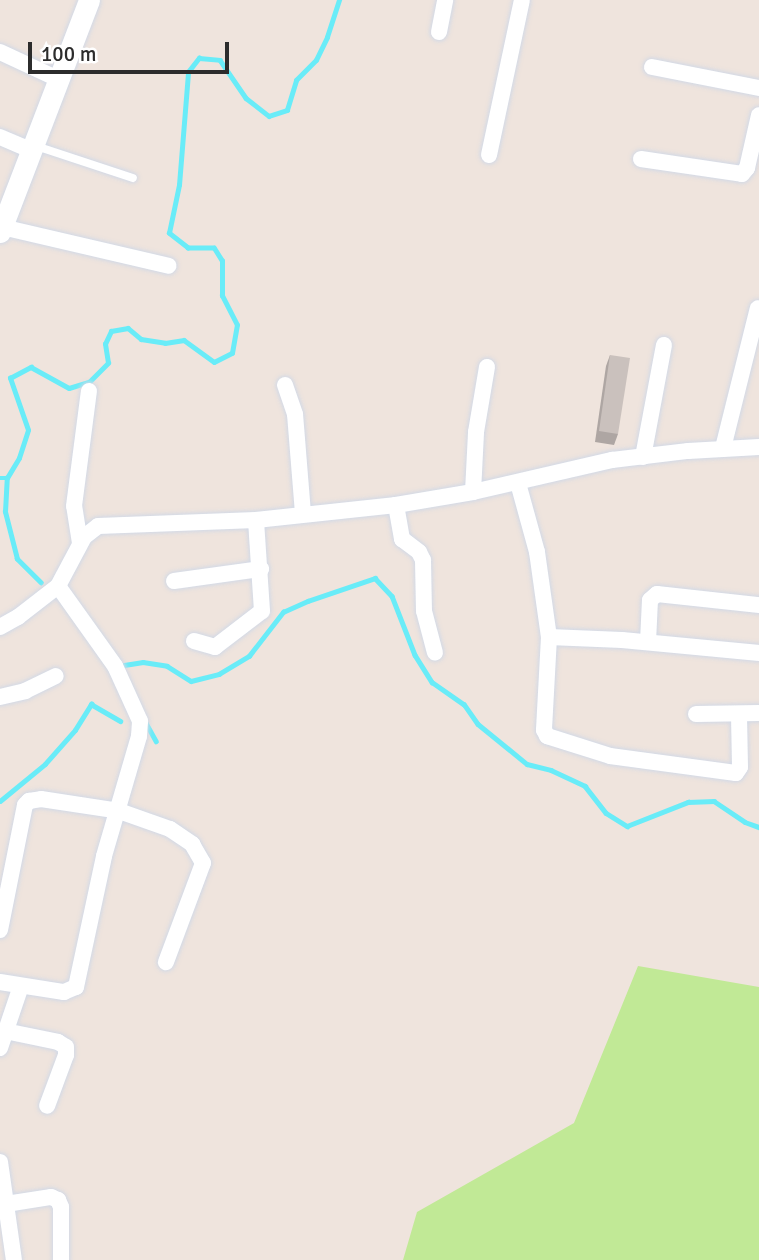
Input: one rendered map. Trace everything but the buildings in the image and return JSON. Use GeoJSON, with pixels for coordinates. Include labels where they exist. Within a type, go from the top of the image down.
{"type":"FeatureCollection","features":[{"type":"Feature","properties":{"kind":"main road"},"geometry":{"type":"LineString","coordinates":[[1,230],[86,1]]}},
{"type":"Feature","properties":{"kind":"street"},"geometry":{"type":"LineString","coordinates":[[439,32],[445,0]]}},
{"type":"Feature","properties":{"kind":"street"},"geometry":{"type":"LineString","coordinates":[[489,155],[522,0]]}},
{"type":"Feature","properties":{"kind":"street"},"geometry":{"type":"LineString","coordinates":[[0,52],[58,79]]}},
{"type":"Feature","properties":{"kind":"street"},"geometry":{"type":"LineString","coordinates":[[652,67],[759,88]]}},
{"type":"Feature","properties":{"kind":"street"},"geometry":{"type":"LineString","coordinates":[[641,159],[742,174],[747,168],[759,115]]}},
{"type":"Feature","properties":{"kind":"street"},"geometry":{"type":"LineString","coordinates":[[0,137],[32,147]]}},
{"type":"Feature","properties":{"kind":"street"},"geometry":{"type":"LineString","coordinates":[[1,230],[169,266]]}},
{"type":"Feature","properties":{"kind":"street"},"geometry":{"type":"LineString","coordinates":[[723,448],[758,308]]}},
{"type":"Feature","properties":{"kind":"street"},"geometry":{"type":"LineString","coordinates":[[643,457],[664,345]]}},
{"type":"Feature","properties":{"kind":"street"},"geometry":{"type":"LineString","coordinates":[[473,492],[476,432],[487,367]]}},
{"type":"Feature","properties":{"kind":"street"},"geometry":{"type":"LineString","coordinates":[[285,385],[295,414],[303,513]]}},
{"type":"Feature","properties":{"kind":"street"},"geometry":{"type":"LineString","coordinates":[[80,543],[74,506],[89,391]]}},
{"type":"Feature","properties":{"kind":"street"},"geometry":{"type":"LineString","coordinates":[[0,627],[18,617],[58,586],[88,532],[106,525],[256,520],[396,505],[518,483],[612,460],[723,448],[759,447]]}},
{"type":"Feature","properties":{"kind":"street"},"geometry":{"type":"LineString","coordinates":[[518,483],[537,552],[549,637],[544,730],[551,739],[610,756],[736,773],[740,767],[740,715]]}},
{"type":"Feature","properties":{"kind":"street"},"geometry":{"type":"LineString","coordinates":[[396,505],[402,539],[419,552],[423,560],[424,611],[435,653]]}},
{"type":"Feature","properties":{"kind":"street"},"geometry":{"type":"LineString","coordinates":[[194,641],[215,647],[260,613],[261,569],[256,520]]}},
{"type":"Feature","properties":{"kind":"street"},"geometry":{"type":"LineString","coordinates":[[174,582],[261,569]]}},
{"type":"Feature","properties":{"kind":"street"},"geometry":{"type":"LineString","coordinates":[[0,982],[64,992],[76,987],[104,856],[139,736],[140,721],[115,666],[58,586]]}},
{"type":"Feature","properties":{"kind":"street"},"geometry":{"type":"LineString","coordinates":[[648,642],[650,600],[657,594],[759,605]]}},
{"type":"Feature","properties":{"kind":"street"},"geometry":{"type":"LineString","coordinates":[[549,637],[648,642],[759,653]]}},
{"type":"Feature","properties":{"kind":"street"},"geometry":{"type":"LineString","coordinates":[[0,697],[25,691],[56,676]]}},
{"type":"Feature","properties":{"kind":"street"},"geometry":{"type":"LineString","coordinates":[[696,714],[759,713]]}},
{"type":"Feature","properties":{"kind":"street"},"geometry":{"type":"LineString","coordinates":[[0,930],[25,805],[41,799],[119,811],[146,818],[170,829],[192,844],[203,863],[166,962]]}},
{"type":"Feature","properties":{"kind":"street"},"geometry":{"type":"LineString","coordinates":[[0,1048],[21,986]]}},
{"type":"Feature","properties":{"kind":"street"},"geometry":{"type":"LineString","coordinates":[[5,1031],[66,1046],[66,1055],[47,1106]]}},
{"type":"Feature","properties":{"kind":"street"},"geometry":{"type":"LineString","coordinates":[[0,1162],[13,1260]]}},
{"type":"Feature","properties":{"kind":"street"},"geometry":{"type":"LineString","coordinates":[[6,1204],[51,1197],[58,1200],[61,1208],[61,1260]]}},
{"type":"Feature","properties":{"kind":"lane"},"geometry":{"type":"LineString","coordinates":[[32,147],[133,178]]}},
{"type":"Feature","properties":{"kind":"green space"},"geometry":{"type":"Polygon","coordinates":[[[638,966],[759,987],[759,1260],[403,1260],[417,1212],[574,1123],[638,966]]]}},
{"type":"Feature","properties":{"kind":"waterway"},"geometry":{"type":"LineString","coordinates":[[41,583],[17,559],[5,512],[7,478],[19,458],[28,430],[10,378],[31,367],[69,388],[89,382],[108,363],[105,344],[111,331],[128,328],[141,339],[165,343],[184,340],[214,362],[232,353],[237,325],[222,296],[222,261],[214,248],[188,248],[169,233],[179,185],[188,72],[199,58],[220,60],[246,98],[269,116],[287,110],[296,80],[316,60],[327,37],[339,0]]}},
{"type":"Feature","properties":{"kind":"waterway"},"geometry":{"type":"LineString","coordinates":[[0,478],[7,478]]}},
{"type":"Feature","properties":{"kind":"waterway"},"geometry":{"type":"LineString","coordinates":[[118,666],[143,662],[167,666],[191,681],[219,674],[249,656],[283,612],[375,578],[392,596],[415,655],[432,682],[464,704],[478,724],[527,764],[551,770],[585,786],[606,813],[627,826],[688,802],[714,801],[745,822],[759,827]]}},
{"type":"Feature","properties":{"kind":"waterway"},"geometry":{"type":"LineString","coordinates":[[0,801],[45,764],[75,730],[91,704],[121,721]]}},
{"type":"Feature","properties":{"kind":"waterway"},"geometry":{"type":"LineString","coordinates":[[145,721],[156,741]]}}]}
